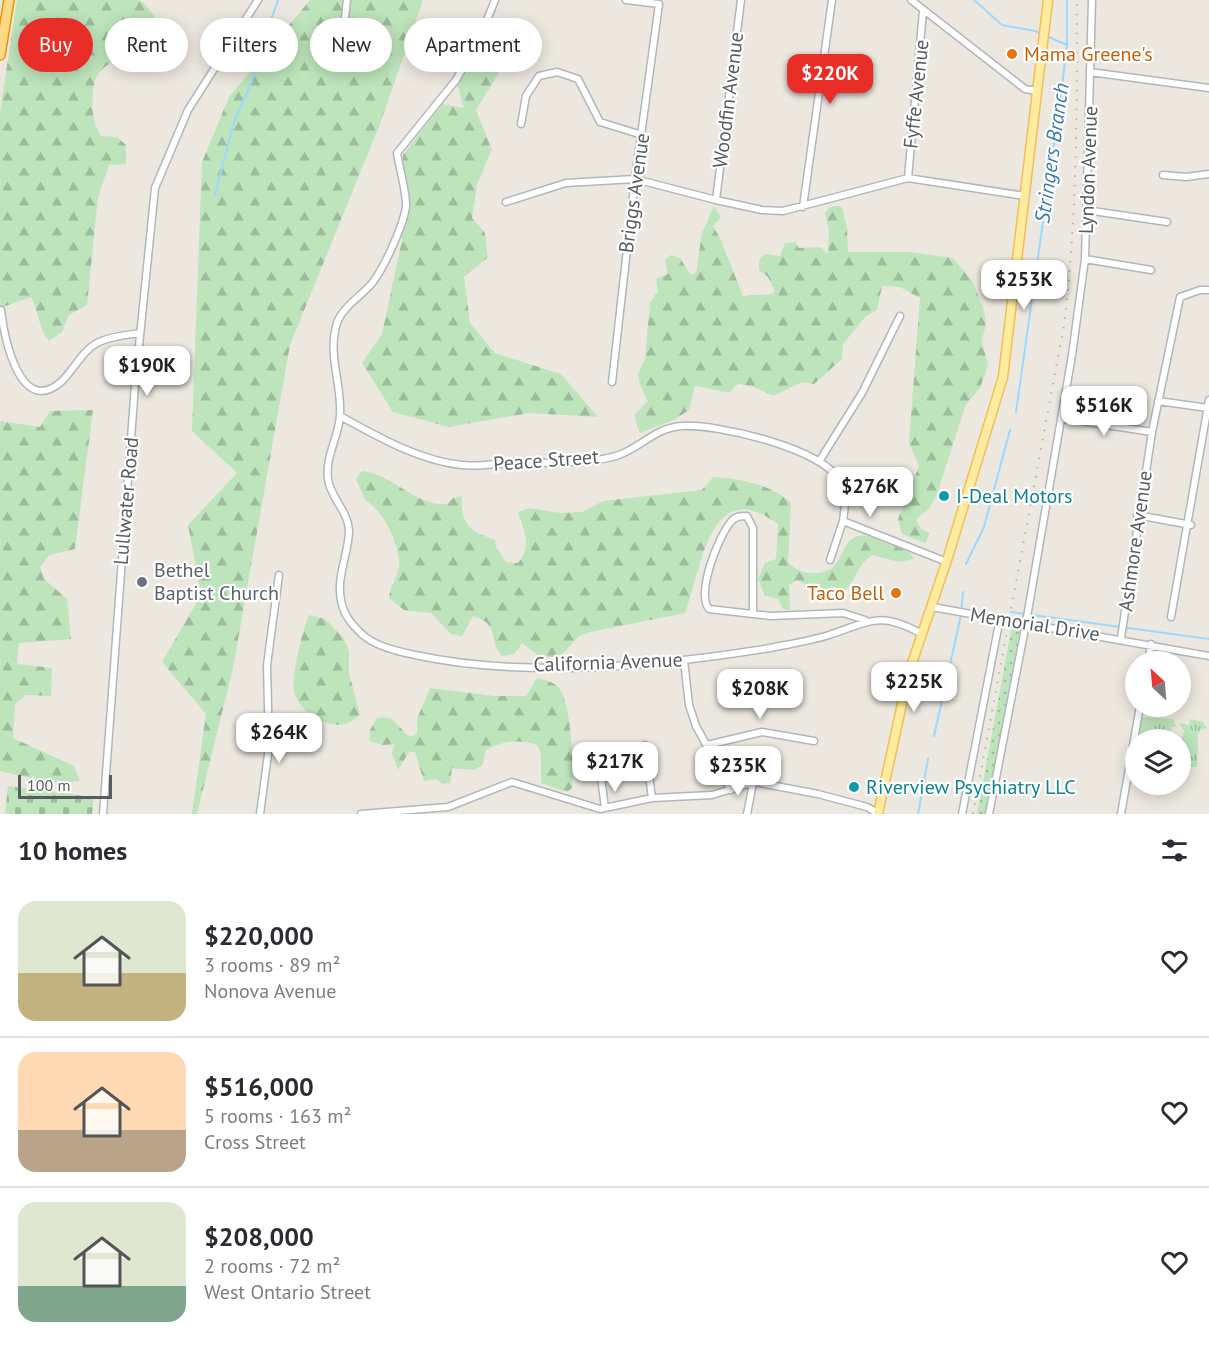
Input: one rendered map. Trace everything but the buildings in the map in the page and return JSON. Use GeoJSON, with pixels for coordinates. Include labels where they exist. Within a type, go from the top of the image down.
{"type":"FeatureCollection","features":[{"type":"Feature","properties":{"kind":"highway"},"geometry":{"type":"LineString","coordinates":[[0,54],[9,0]]}},
{"type":"Feature","properties":{"kind":"main road"},"geometry":{"type":"LineString","coordinates":[[878,814],[909,672],[947,562],[1003,376],[1048,0]]}},
{"type":"Feature","properties":{"kind":"street","name":"Lullwater Road"},"geometry":{"type":"LineString","coordinates":[[103,814],[140,333],[155,188],[188,110],[258,0]]}},
{"type":"Feature","properties":{"kind":"street"},"geometry":{"type":"LineString","coordinates":[[345,18],[347,0]]}},
{"type":"Feature","properties":{"kind":"street"},"geometry":{"type":"LineString","coordinates":[[340,416],[332,345],[338,319],[374,281],[395,238],[406,205],[397,153],[456,80],[479,40],[495,0]]}},
{"type":"Feature","properties":{"kind":"street","name":"Briggs Avenue"},"geometry":{"type":"LineString","coordinates":[[612,382],[635,179],[659,4],[626,0]]}},
{"type":"Feature","properties":{"kind":"street","name":"Woodfin Avenue"},"geometry":{"type":"LineString","coordinates":[[716,200],[741,0]]}},
{"type":"Feature","properties":{"kind":"street"},"geometry":{"type":"LineString","coordinates":[[803,207],[832,0]]}},
{"type":"Feature","properties":{"kind":"street"},"geometry":{"type":"LineString","coordinates":[[911,0],[1025,89],[1037,91]]}},
{"type":"Feature","properties":{"kind":"street","name":"Lyndon Avenue"},"geometry":{"type":"LineString","coordinates":[[989,814],[1026,623],[1085,259],[1092,0]]}},
{"type":"Feature","properties":{"kind":"street","name":"Fyffe Avenue"},"geometry":{"type":"LineString","coordinates":[[908,178],[923,11]]}},
{"type":"Feature","properties":{"kind":"street"},"geometry":{"type":"LineString","coordinates":[[521,124],[526,96],[537,80],[540,76],[557,72],[578,79],[600,122],[642,135]]}},
{"type":"Feature","properties":{"kind":"street"},"geometry":{"type":"LineString","coordinates":[[1090,72],[1209,88]]}},
{"type":"Feature","properties":{"kind":"street"},"geometry":{"type":"LineString","coordinates":[[1163,175],[1186,177],[1209,174]]}},
{"type":"Feature","properties":{"kind":"street"},"geometry":{"type":"LineString","coordinates":[[506,202],[566,183],[635,179],[762,210],[783,211],[908,178],[1025,196]]}},
{"type":"Feature","properties":{"kind":"street"},"geometry":{"type":"LineString","coordinates":[[1086,210],[1167,222]]}},
{"type":"Feature","properties":{"kind":"street"},"geometry":{"type":"LineString","coordinates":[[1085,259],[1151,270]]}},
{"type":"Feature","properties":{"kind":"street","name":"Ashmore Avenue"},"geometry":{"type":"LineString","coordinates":[[1120,638],[1137,515],[1180,297],[1200,290],[1209,290]]}},
{"type":"Feature","properties":{"kind":"street"},"geometry":{"type":"LineString","coordinates":[[1,310],[9,354],[27,383],[40,390],[52,388],[62,381],[89,349],[98,342],[140,333]]}},
{"type":"Feature","properties":{"kind":"street"},"geometry":{"type":"LineString","coordinates":[[820,460],[862,393],[900,316]]}},
{"type":"Feature","properties":{"kind":"street"},"geometry":{"type":"LineString","coordinates":[[1171,617],[1190,524],[1209,400]]}},
{"type":"Feature","properties":{"kind":"street"},"geometry":{"type":"LineString","coordinates":[[1158,401],[1208,408]]}},
{"type":"Feature","properties":{"kind":"street","name":"Peace Street"},"geometry":{"type":"LineString","coordinates":[[340,416],[389,443],[462,465],[574,462],[616,456],[660,431],[679,426],[702,426],[740,432],[820,460],[839,478],[845,493],[843,521],[830,560]]}},
{"type":"Feature","properties":{"kind":"street","name":"California Avenue"},"geometry":{"type":"LineString","coordinates":[[340,416],[328,463],[328,482],[349,525],[340,598],[345,614],[356,629],[372,642],[396,651],[475,665],[586,667],[684,660],[797,643],[866,621],[880,619],[895,622],[922,634]]}},
{"type":"Feature","properties":{"kind":"street"},"geometry":{"type":"LineString","coordinates":[[1061,418],[1152,432]]}},
{"type":"Feature","properties":{"kind":"street"},"geometry":{"type":"LineString","coordinates":[[1137,515],[1190,524]]}},
{"type":"Feature","properties":{"kind":"street"},"geometry":{"type":"LineString","coordinates":[[753,613],[753,528],[747,516],[737,517],[730,523],[712,559],[704,602],[709,609],[771,616],[843,613],[866,621]]}},
{"type":"Feature","properties":{"kind":"street"},"geometry":{"type":"LineString","coordinates":[[843,521],[947,562]]}},
{"type":"Feature","properties":{"kind":"street"},"geometry":{"type":"LineString","coordinates":[[260,814],[269,747],[267,665],[279,575]]}},
{"type":"Feature","properties":{"kind":"street","name":"Memorial Drive"},"geometry":{"type":"LineString","coordinates":[[932,606],[1120,638],[1209,656]]}},
{"type":"Feature","properties":{"kind":"street"},"geometry":{"type":"LineString","coordinates":[[962,814],[1000,618]]}},
{"type":"Feature","properties":{"kind":"street"},"geometry":{"type":"LineString","coordinates":[[1150,651],[1151,644]]}},
{"type":"Feature","properties":{"kind":"street"},"geometry":{"type":"LineString","coordinates":[[684,660],[689,705],[696,726],[731,790]]}},
{"type":"Feature","properties":{"kind":"street"},"geometry":{"type":"LineString","coordinates":[[1121,814],[1138,717]]}},
{"type":"Feature","properties":{"kind":"street"},"geometry":{"type":"LineString","coordinates":[[707,745],[762,732],[814,741]]}},
{"type":"Feature","properties":{"kind":"street"},"geometry":{"type":"LineString","coordinates":[[645,745],[652,798]]}},
{"type":"Feature","properties":{"kind":"street"},"geometry":{"type":"LineString","coordinates":[[598,754],[605,808]]}},
{"type":"Feature","properties":{"kind":"street"},"geometry":{"type":"LineString","coordinates":[[361,814],[366,812],[449,811],[512,782],[590,808],[605,808],[652,798],[712,795],[753,783],[814,793],[867,807],[878,814]]}},
{"type":"Feature","properties":{"kind":"street"},"geometry":{"type":"LineString","coordinates":[[747,814],[753,783]]}},
{"type":"Feature","properties":{"kind":"green space"},"geometry":{"type":"Polygon","coordinates":[[[17,0],[139,0],[156,18],[105,18],[105,67],[97,76],[95,83],[92,98],[93,115],[101,136],[117,137],[126,145],[126,164],[109,165],[98,197],[87,305],[69,315],[62,332],[49,341],[43,332],[31,297],[0,308],[0,112],[17,0]]]}},
{"type":"Feature","properties":{"kind":"green space"},"geometry":{"type":"Polygon","coordinates":[[[310,0],[423,0],[417,18],[404,18],[404,55],[380,124],[290,345],[233,668],[197,814],[192,814],[206,714],[162,662],[201,595],[188,525],[237,473],[192,431],[202,162],[229,97],[250,72],[298,72],[298,18],[295,18],[310,0]]]}},
{"type":"Feature","properties":{"kind":"green space"},"geometry":{"type":"Polygon","coordinates":[[[461,72],[499,72],[476,110],[492,150],[477,184],[472,218],[485,233],[488,257],[464,277],[470,323],[495,353],[561,374],[598,417],[529,413],[449,427],[393,412],[362,363],[382,334],[402,240],[403,155],[442,104],[464,108],[456,80],[461,72]]]}},
{"type":"Feature","properties":{"kind":"green space"},"geometry":{"type":"Polygon","coordinates":[[[714,206],[721,218],[713,226],[743,296],[772,294],[775,291],[768,277],[759,270],[759,260],[765,254],[780,256],[785,243],[795,242],[799,248],[821,247],[828,254],[829,231],[825,213],[834,206],[842,207],[847,228],[848,252],[908,252],[953,258],[973,282],[984,310],[986,323],[982,341],[988,365],[980,388],[966,404],[937,494],[929,509],[916,519],[921,529],[930,533],[925,543],[902,534],[898,519],[919,466],[909,443],[920,298],[900,287],[882,286],[877,310],[865,317],[843,344],[842,359],[814,384],[802,382],[773,396],[752,386],[738,384],[730,392],[695,386],[689,410],[674,420],[640,433],[634,415],[648,401],[640,385],[638,374],[645,359],[650,302],[658,292],[656,279],[668,274],[665,260],[671,255],[680,258],[691,275],[696,273],[702,233],[714,206]]]}},
{"type":"Feature","properties":{"kind":"green space"},"geometry":{"type":"Polygon","coordinates":[[[93,410],[75,549],[49,555],[40,567],[44,579],[67,599],[71,639],[19,643],[17,664],[52,668],[51,696],[26,695],[15,704],[13,738],[74,766],[80,781],[51,783],[0,771],[0,421],[40,427],[50,411],[93,410]]]}},
{"type":"Feature","properties":{"kind":"green space"},"geometry":{"type":"Polygon","coordinates":[[[362,471],[374,473],[414,496],[435,504],[447,504],[453,498],[462,496],[463,514],[468,526],[495,540],[496,547],[506,562],[518,563],[525,550],[525,532],[518,512],[529,508],[561,513],[582,512],[603,501],[702,490],[713,477],[733,479],[765,487],[775,491],[791,503],[788,562],[803,572],[817,573],[829,570],[837,562],[848,543],[860,536],[874,538],[905,550],[914,559],[899,562],[873,555],[864,563],[845,590],[834,587],[823,593],[797,580],[789,585],[790,610],[783,609],[778,599],[765,596],[758,579],[765,563],[776,559],[778,524],[755,511],[737,510],[723,518],[712,533],[685,613],[590,632],[579,636],[560,657],[540,657],[522,643],[514,654],[502,656],[495,644],[491,628],[482,620],[473,616],[462,636],[451,634],[431,613],[404,610],[389,598],[399,567],[397,549],[390,529],[378,511],[365,500],[356,479],[362,471]]]}},
{"type":"Feature","properties":{"kind":"green space"},"geometry":{"type":"Polygon","coordinates":[[[309,615],[325,619],[343,637],[349,651],[349,673],[360,715],[347,723],[330,724],[314,717],[301,705],[294,692],[298,653],[309,615]]]}},
{"type":"Feature","properties":{"kind":"green space"},"geometry":{"type":"Polygon","coordinates":[[[1012,626],[1021,627],[986,814],[977,814],[1012,626]]]}},
{"type":"Feature","properties":{"kind":"green space"},"geometry":{"type":"Polygon","coordinates":[[[537,678],[556,685],[561,691],[567,710],[573,767],[572,788],[567,792],[541,783],[541,754],[537,745],[531,743],[511,742],[492,747],[486,750],[482,766],[473,770],[452,768],[450,783],[442,784],[436,779],[424,781],[415,752],[409,752],[398,770],[392,754],[394,744],[383,745],[369,741],[370,730],[377,718],[383,717],[393,720],[410,737],[417,733],[417,719],[430,688],[495,696],[526,696],[537,678]]]}},
{"type":"Feature","properties":{"kind":"green space"},"geometry":{"type":"Polygon","coordinates":[[[1142,717],[1173,719],[1177,727],[1172,729],[1140,729],[1142,717]]]}},
{"type":"Feature","properties":{"kind":"green space"},"geometry":{"type":"Polygon","coordinates":[[[1190,719],[1203,722],[1207,728],[1198,733],[1197,767],[1191,767],[1191,729],[1183,729],[1179,723],[1189,725],[1190,719]]]}},
{"type":"Feature","properties":{"kind":"green space"},"geometry":{"type":"Polygon","coordinates":[[[8,786],[94,797],[92,814],[5,814],[8,786]]]}},
{"type":"Feature","properties":{"kind":"waterway"},"geometry":{"type":"LineString","coordinates":[[215,195],[234,122],[253,79],[257,60],[278,0]]}},
{"type":"Feature","properties":{"kind":"waterway"},"geometry":{"type":"LineString","coordinates":[[974,0],[1002,25],[1035,31],[1067,45]]}},
{"type":"Feature","properties":{"kind":"waterway","name":"Stringers Branch"},"geometry":{"type":"LineString","coordinates":[[1016,412],[1062,88],[1067,45],[1067,0]]}},
{"type":"Feature","properties":{"kind":"waterway","name":"Stringers Branch"},"geometry":{"type":"LineString","coordinates":[[966,564],[984,527],[1010,430]]}},
{"type":"Feature","properties":{"kind":"waterway","name":"Stringers Branch"},"geometry":{"type":"LineString","coordinates":[[934,736],[961,615],[963,592]]}},
{"type":"Feature","properties":{"kind":"waterway"},"geometry":{"type":"LineString","coordinates":[[1011,612],[1209,639]]}},
{"type":"Feature","properties":{"kind":"waterway","name":"Stringers Branch"},"geometry":{"type":"LineString","coordinates":[[918,814],[928,759]]}},
{"type":"Feature","properties":{"kind":"railway"},"geometry":{"type":"LineString","coordinates":[[973,814],[1064,325],[1074,204],[1077,0]]}},
{"type":"Feature","properties":{"kind":"place","name":"Mama Greene's"},"geometry":{"type":"Point","coordinates":[1012,54]}},
{"type":"Feature","properties":{"kind":"place","name":"I-Deal Motors"},"geometry":{"type":"Point","coordinates":[944,496]}},
{"type":"Feature","properties":{"kind":"place","name":"Bethel Baptist Church"},"geometry":{"type":"Point","coordinates":[142,582]}},
{"type":"Feature","properties":{"kind":"place","name":"Taco Bell"},"geometry":{"type":"Point","coordinates":[896,593]}},
{"type":"Feature","properties":{"kind":"place","name":"Riverview Psychiatry LLC"},"geometry":{"type":"Point","coordinates":[854,787]}}]}
